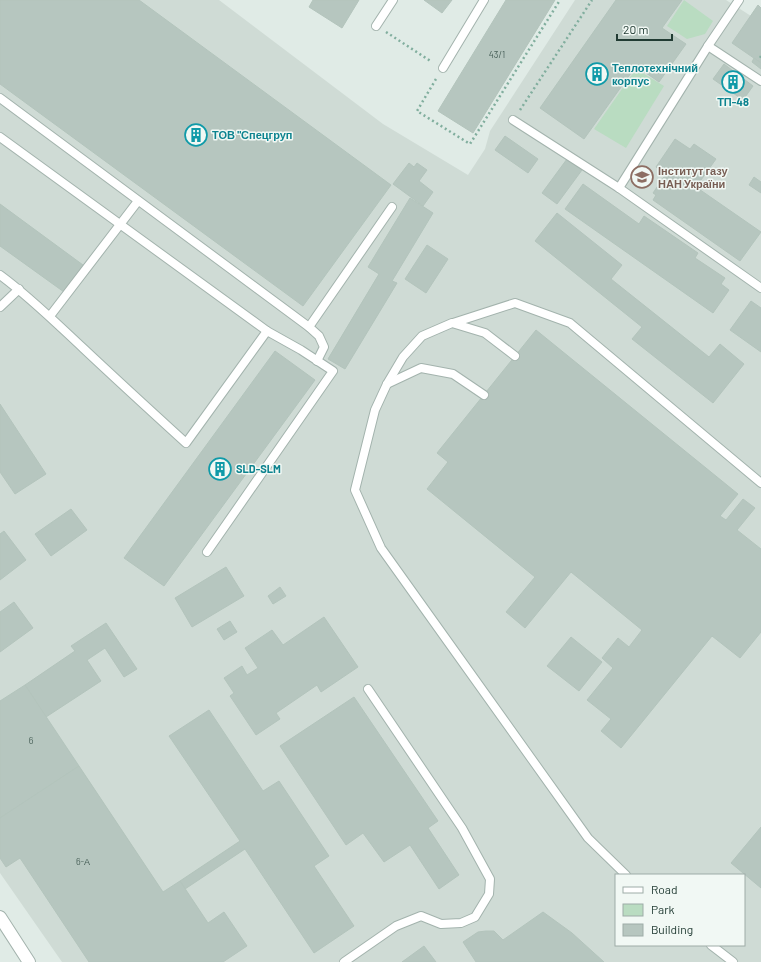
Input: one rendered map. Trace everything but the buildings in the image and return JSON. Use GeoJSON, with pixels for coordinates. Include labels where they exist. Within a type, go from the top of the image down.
{"type":"FeatureCollection","features":[{"type":"Feature","properties":{"kind":"street"},"geometry":{"type":"LineString","coordinates":[[0,917],[29,962]]}},
{"type":"Feature","properties":{"kind":"lane"},"geometry":{"type":"LineString","coordinates":[[376,26],[393,0]]}},
{"type":"Feature","properties":{"kind":"lane"},"geometry":{"type":"LineString","coordinates":[[443,68],[484,0]]}},
{"type":"Feature","properties":{"kind":"lane"},"geometry":{"type":"LineString","coordinates":[[619,188],[708,46],[739,0]]}},
{"type":"Feature","properties":{"kind":"lane"},"geometry":{"type":"LineString","coordinates":[[708,46],[761,81]]}},
{"type":"Feature","properties":{"kind":"lane"},"geometry":{"type":"LineString","coordinates":[[0,98],[309,327],[319,336],[324,347],[317,360]]}},
{"type":"Feature","properties":{"kind":"lane"},"geometry":{"type":"LineString","coordinates":[[513,120],[619,188],[761,288]]}},
{"type":"Feature","properties":{"kind":"lane"},"geometry":{"type":"LineString","coordinates":[[0,137],[267,332],[317,360],[333,371],[207,552]]}},
{"type":"Feature","properties":{"kind":"lane"},"geometry":{"type":"LineString","coordinates":[[50,316],[138,201]]}},
{"type":"Feature","properties":{"kind":"lane"},"geometry":{"type":"LineString","coordinates":[[309,327],[392,207]]}},
{"type":"Feature","properties":{"kind":"lane"},"geometry":{"type":"LineString","coordinates":[[0,275],[19,289],[50,316],[82,348],[186,443],[267,332]]}},
{"type":"Feature","properties":{"kind":"lane"},"geometry":{"type":"LineString","coordinates":[[0,308],[19,289]]}},
{"type":"Feature","properties":{"kind":"lane"},"geometry":{"type":"LineString","coordinates":[[625,874],[588,838],[381,548],[355,490],[375,410],[387,384],[403,357],[422,336],[452,323],[515,303],[570,323],[761,483]]}},
{"type":"Feature","properties":{"kind":"lane"},"geometry":{"type":"LineString","coordinates":[[452,323],[485,333],[515,356]]}},
{"type":"Feature","properties":{"kind":"lane"},"geometry":{"type":"LineString","coordinates":[[387,384],[421,368],[452,374],[484,395]]}},
{"type":"Feature","properties":{"kind":"lane"},"geometry":{"type":"LineString","coordinates":[[344,962],[396,926],[421,916],[441,924],[461,923],[475,917],[489,894],[490,879],[462,828],[368,689]]}},
{"type":"Feature","properties":{"kind":"lane"},"geometry":{"type":"LineString","coordinates":[[712,946],[733,962]]}},
{"type":"Feature","properties":{"kind":"path"},"geometry":{"type":"LineString","coordinates":[[376,26],[443,68],[417,111],[470,144],[560,0]]}},
{"type":"Feature","properties":{"kind":"path"},"geometry":{"type":"LineString","coordinates":[[513,120],[592,0]]}},
{"type":"Feature","properties":{"kind":"shaded area"},"geometry":{"type":"Polygon","coordinates":[[[0,0],[219,0],[383,124],[468,175],[485,149],[490,131],[575,0],[726,0],[751,16],[758,5],[761,8],[761,962],[62,962],[0,873],[0,0]]]}},
{"type":"Feature","properties":{"kind":"green space"},"geometry":{"type":"Polygon","coordinates":[[[684,0],[713,21],[705,34],[687,39],[667,26],[684,0]]]}},
{"type":"Feature","properties":{"kind":"green space"},"geometry":{"type":"Polygon","coordinates":[[[636,69],[664,86],[626,148],[594,129],[636,69]]]}},
{"type":"Feature","properties":{"kind":"place","name":"Теплотехнічний корпус"},"geometry":{"type":"Point","coordinates":[597,74]}},
{"type":"Feature","properties":{"kind":"place","name":"ТП-48"},"geometry":{"type":"Point","coordinates":[733,82]}},
{"type":"Feature","properties":{"kind":"place","name":"ТОВ \"Спецгруп"},"geometry":{"type":"Point","coordinates":[196,135]}},
{"type":"Feature","properties":{"kind":"place","name":"Інститут газу НАН України"},"geometry":{"type":"Point","coordinates":[642,177]}},
{"type":"Feature","properties":{"kind":"place","name":"SLD-SLM"},"geometry":{"type":"Point","coordinates":[220,469]}}]}
